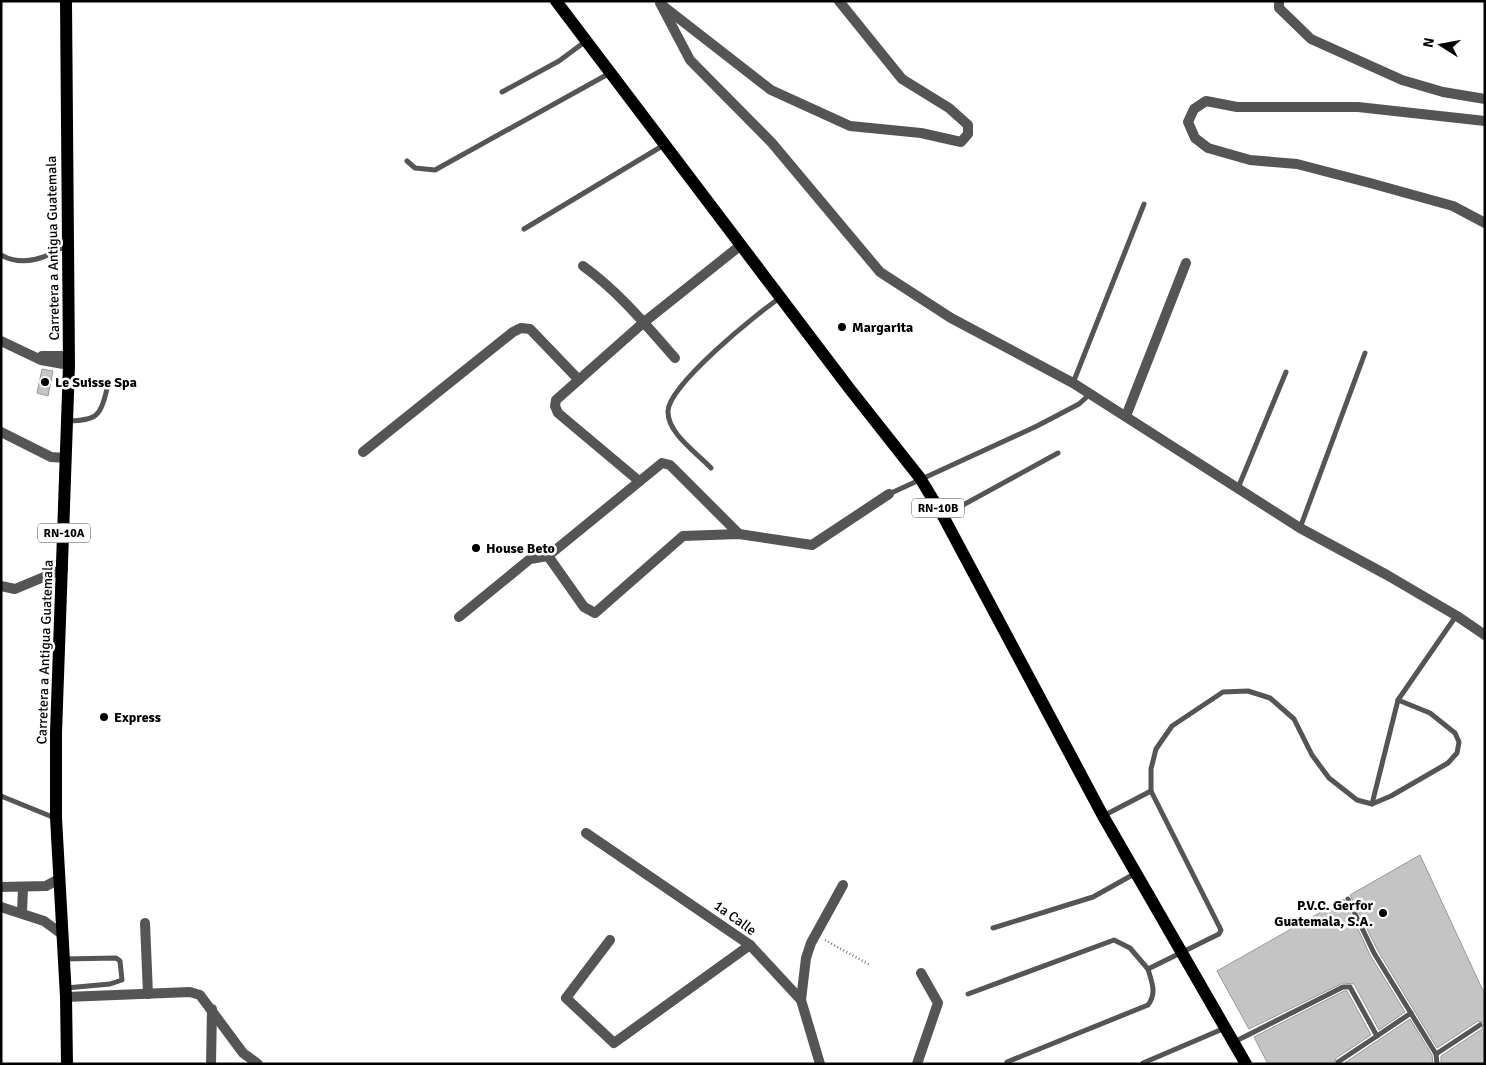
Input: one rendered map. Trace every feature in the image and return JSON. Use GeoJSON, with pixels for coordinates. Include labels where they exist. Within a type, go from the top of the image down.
{"type":"FeatureCollection","features":[{"type":"Feature","properties":{"kind":"main road","name":"Carretera a Antigua Guatemala"},"geometry":{"type":"LineString","coordinates":[[66,1],[69,361],[56,818],[66,993],[67,1064]]}},
{"type":"Feature","properties":{"kind":"main road","name":"RN-10B"},"geometry":{"type":"LineString","coordinates":[[556,1],[780,298],[920,478],[943,516],[1103,816],[1246,1064]]}},
{"type":"Feature","properties":{"kind":"street"},"geometry":{"type":"LineString","coordinates":[[657,2],[771,90],[850,126],[921,133],[961,142],[968,134],[968,125],[949,108],[902,79],[839,1]]}},
{"type":"Feature","properties":{"kind":"street"},"geometry":{"type":"LineString","coordinates":[[1279,1],[1278,8],[1310,39],[1402,80],[1443,92],[1485,99]]}},
{"type":"Feature","properties":{"kind":"street"},"geometry":{"type":"LineString","coordinates":[[657,2],[690,60],[772,143],[880,272],[951,318],[1090,393],[1300,528],[1484,633]]}},
{"type":"Feature","properties":{"kind":"street"},"geometry":{"type":"LineString","coordinates":[[1485,122],[1358,107],[1237,106],[1206,101],[1194,109],[1188,122],[1195,138],[1208,148],[1250,160],[1296,164],[1379,186],[1452,206],[1485,223]]}},
{"type":"Feature","properties":{"kind":"street"},"geometry":{"type":"LineString","coordinates":[[639,481],[558,413],[555,406],[556,400],[643,323],[741,246]]}},
{"type":"Feature","properties":{"kind":"street"},"geometry":{"type":"LineString","coordinates":[[1126,416],[1186,263]]}},
{"type":"Feature","properties":{"kind":"street"},"geometry":{"type":"LineString","coordinates":[[583,266],[597,276],[675,358]]}},
{"type":"Feature","properties":{"kind":"street"},"geometry":{"type":"LineString","coordinates":[[363,452],[513,332],[521,328],[530,329],[579,380]]}},
{"type":"Feature","properties":{"kind":"street"},"geometry":{"type":"LineString","coordinates":[[1,341],[39,358],[69,361]]}},
{"type":"Feature","properties":{"kind":"street"},"geometry":{"type":"LineString","coordinates":[[1,432],[51,456],[66,458]]}},
{"type":"Feature","properties":{"kind":"street"},"geometry":{"type":"LineString","coordinates":[[459,617],[530,558],[548,556],[662,463],[670,465],[738,534]]}},
{"type":"Feature","properties":{"kind":"street"},"geometry":{"type":"LineString","coordinates":[[548,556],[584,607],[595,613],[683,536],[738,534],[812,545],[889,494]]}},
{"type":"Feature","properties":{"kind":"street"},"geometry":{"type":"LineString","coordinates":[[1,586],[15,590],[63,569]]}},
{"type":"Feature","properties":{"kind":"street","name":"1a Calle"},"geometry":{"type":"LineString","coordinates":[[586,833],[750,945],[802,1000],[820,1064]]}},
{"type":"Feature","properties":{"kind":"street"},"geometry":{"type":"LineString","coordinates":[[1,887],[46,886],[59,879]]}},
{"type":"Feature","properties":{"kind":"street"},"geometry":{"type":"LineString","coordinates":[[802,1000],[806,958],[815,934],[843,885]]}},
{"type":"Feature","properties":{"kind":"street"},"geometry":{"type":"LineString","coordinates":[[22,914],[23,887]]}},
{"type":"Feature","properties":{"kind":"street"},"geometry":{"type":"LineString","coordinates":[[1,907],[44,920],[63,935]]}},
{"type":"Feature","properties":{"kind":"street"},"geometry":{"type":"LineString","coordinates":[[145,923],[148,994]]}},
{"type":"Feature","properties":{"kind":"street"},"geometry":{"type":"LineString","coordinates":[[610,940],[566,998],[614,1043],[750,945]]}},
{"type":"Feature","properties":{"kind":"street"},"geometry":{"type":"LineString","coordinates":[[921,973],[938,1003],[921,1061]]}},
{"type":"Feature","properties":{"kind":"street"},"geometry":{"type":"LineString","coordinates":[[66,993],[148,994],[190,992],[200,995],[243,1053],[258,1064]]}},
{"type":"Feature","properties":{"kind":"street"},"geometry":{"type":"LineString","coordinates":[[211,1064],[212,1009]]}},
{"type":"Feature","properties":{"kind":"lane"},"geometry":{"type":"LineString","coordinates":[[502,92],[560,61],[586,41]]}},
{"type":"Feature","properties":{"kind":"lane"},"geometry":{"type":"LineString","coordinates":[[407,161],[415,168],[436,170],[611,73]]}},
{"type":"Feature","properties":{"kind":"lane"},"geometry":{"type":"LineString","coordinates":[[524,229],[665,145]]}},
{"type":"Feature","properties":{"kind":"lane"},"geometry":{"type":"LineString","coordinates":[[1073,383],[1144,204]]}},
{"type":"Feature","properties":{"kind":"lane"},"geometry":{"type":"LineString","coordinates":[[1,255],[9,260],[46,258],[68,244]]}},
{"type":"Feature","properties":{"kind":"lane"},"geometry":{"type":"LineString","coordinates":[[711,468],[674,430],[668,411],[673,397],[692,374],[740,329],[762,309],[780,298]]}},
{"type":"Feature","properties":{"kind":"lane"},"geometry":{"type":"LineString","coordinates":[[1300,528],[1365,353]]}},
{"type":"Feature","properties":{"kind":"lane"},"geometry":{"type":"LineString","coordinates":[[1238,488],[1286,372]]}},
{"type":"Feature","properties":{"kind":"lane"},"geometry":{"type":"LineString","coordinates":[[68,421],[93,419],[102,411],[108,389]]}},
{"type":"Feature","properties":{"kind":"lane"},"geometry":{"type":"LineString","coordinates":[[889,494],[1062,413],[1079,404],[1090,393]]}},
{"type":"Feature","properties":{"kind":"lane"},"geometry":{"type":"LineString","coordinates":[[943,516],[1058,452]]}},
{"type":"Feature","properties":{"kind":"lane"},"geometry":{"type":"LineString","coordinates":[[1372,804],[1398,700],[1457,616]]}},
{"type":"Feature","properties":{"kind":"lane"},"geometry":{"type":"LineString","coordinates":[[1148,969],[1181,951],[1219,934],[1221,930],[1152,791],[1151,769],[1156,749],[1172,726],[1223,692],[1248,691],[1270,698],[1294,719],[1312,755],[1329,778],[1357,800],[1372,804],[1391,796],[1448,763],[1457,753],[1459,742],[1455,733],[1430,713],[1398,700]]}},
{"type":"Feature","properties":{"kind":"lane"},"geometry":{"type":"LineString","coordinates":[[1103,816],[1152,791]]}},
{"type":"Feature","properties":{"kind":"lane"},"geometry":{"type":"LineString","coordinates":[[1,796],[56,818]]}},
{"type":"Feature","properties":{"kind":"lane"},"geometry":{"type":"LineString","coordinates":[[993,928],[1093,897],[1136,873]]}},
{"type":"Feature","properties":{"kind":"lane"},"geometry":{"type":"LineString","coordinates":[[1348,899],[1374,953],[1436,1054],[1437,1064]]}},
{"type":"Feature","properties":{"kind":"lane"},"geometry":{"type":"LineString","coordinates":[[968,994],[1114,940],[1130,948],[1148,969],[1154,991],[1153,999],[1148,1005],[1007,1062]]}},
{"type":"Feature","properties":{"kind":"lane"},"geometry":{"type":"LineString","coordinates":[[64,959],[116,958],[120,961],[122,980],[66,993]]}},
{"type":"Feature","properties":{"kind":"lane"},"geometry":{"type":"LineString","coordinates":[[1233,1042],[1347,986],[1350,987],[1377,1036]]}},
{"type":"Feature","properties":{"kind":"lane"},"geometry":{"type":"LineString","coordinates":[[1338,1062],[1411,1013]]}},
{"type":"Feature","properties":{"kind":"lane"},"geometry":{"type":"LineString","coordinates":[[1436,1054],[1480,1025]]}},
{"type":"Feature","properties":{"kind":"lane"},"geometry":{"type":"LineString","coordinates":[[1143,1063],[1225,1028]]}},
{"type":"Feature","properties":{"kind":"path"},"geometry":{"type":"LineString","coordinates":[[815,934],[870,965]]}},
{"type":"Feature","properties":{"kind":"building","name":"Le Suisse Spa"},"geometry":{"type":"Polygon","coordinates":[[[42,369],[53,371],[48,396],[37,393],[42,369]]]}},
{"type":"Feature","properties":{"kind":"building"},"geometry":{"type":"Polygon","coordinates":[[[1420,855],[1485,995],[1485,1064],[1441,1064],[1441,1056],[1482,1029],[1484,1023],[1478,1021],[1437,1048],[1378,951],[1350,895],[1420,855]]]}},
{"type":"Feature","properties":{"kind":"building"},"geometry":{"type":"Polygon","coordinates":[[[1344,899],[1370,955],[1405,1012],[1379,1030],[1354,984],[1343,983],[1249,1029],[1217,971],[1344,899]]]}},
{"type":"Feature","properties":{"kind":"building"},"geometry":{"type":"Polygon","coordinates":[[[1347,991],[1371,1035],[1336,1058],[1334,1064],[1268,1064],[1254,1037],[1347,991]]]}},
{"type":"Feature","properties":{"kind":"building"},"geometry":{"type":"Polygon","coordinates":[[[1410,1019],[1432,1055],[1433,1064],[1343,1064],[1410,1019]]]}},
{"type":"Feature","properties":{"kind":"place","name":"Margarita"},"geometry":{"type":"Point","coordinates":[842,327]}},
{"type":"Feature","properties":{"kind":"place","name":"Le Suisse Spa"},"geometry":{"type":"Point","coordinates":[45,382]}},
{"type":"Feature","properties":{"kind":"place","name":"House Beto"},"geometry":{"type":"Point","coordinates":[476,548]}},
{"type":"Feature","properties":{"kind":"place","name":"Express"},"geometry":{"type":"Point","coordinates":[104,717]}},
{"type":"Feature","properties":{"kind":"place","name":"P.V.C. Gerfor Guatemala, S.A."},"geometry":{"type":"Point","coordinates":[1383,913]}}]}
